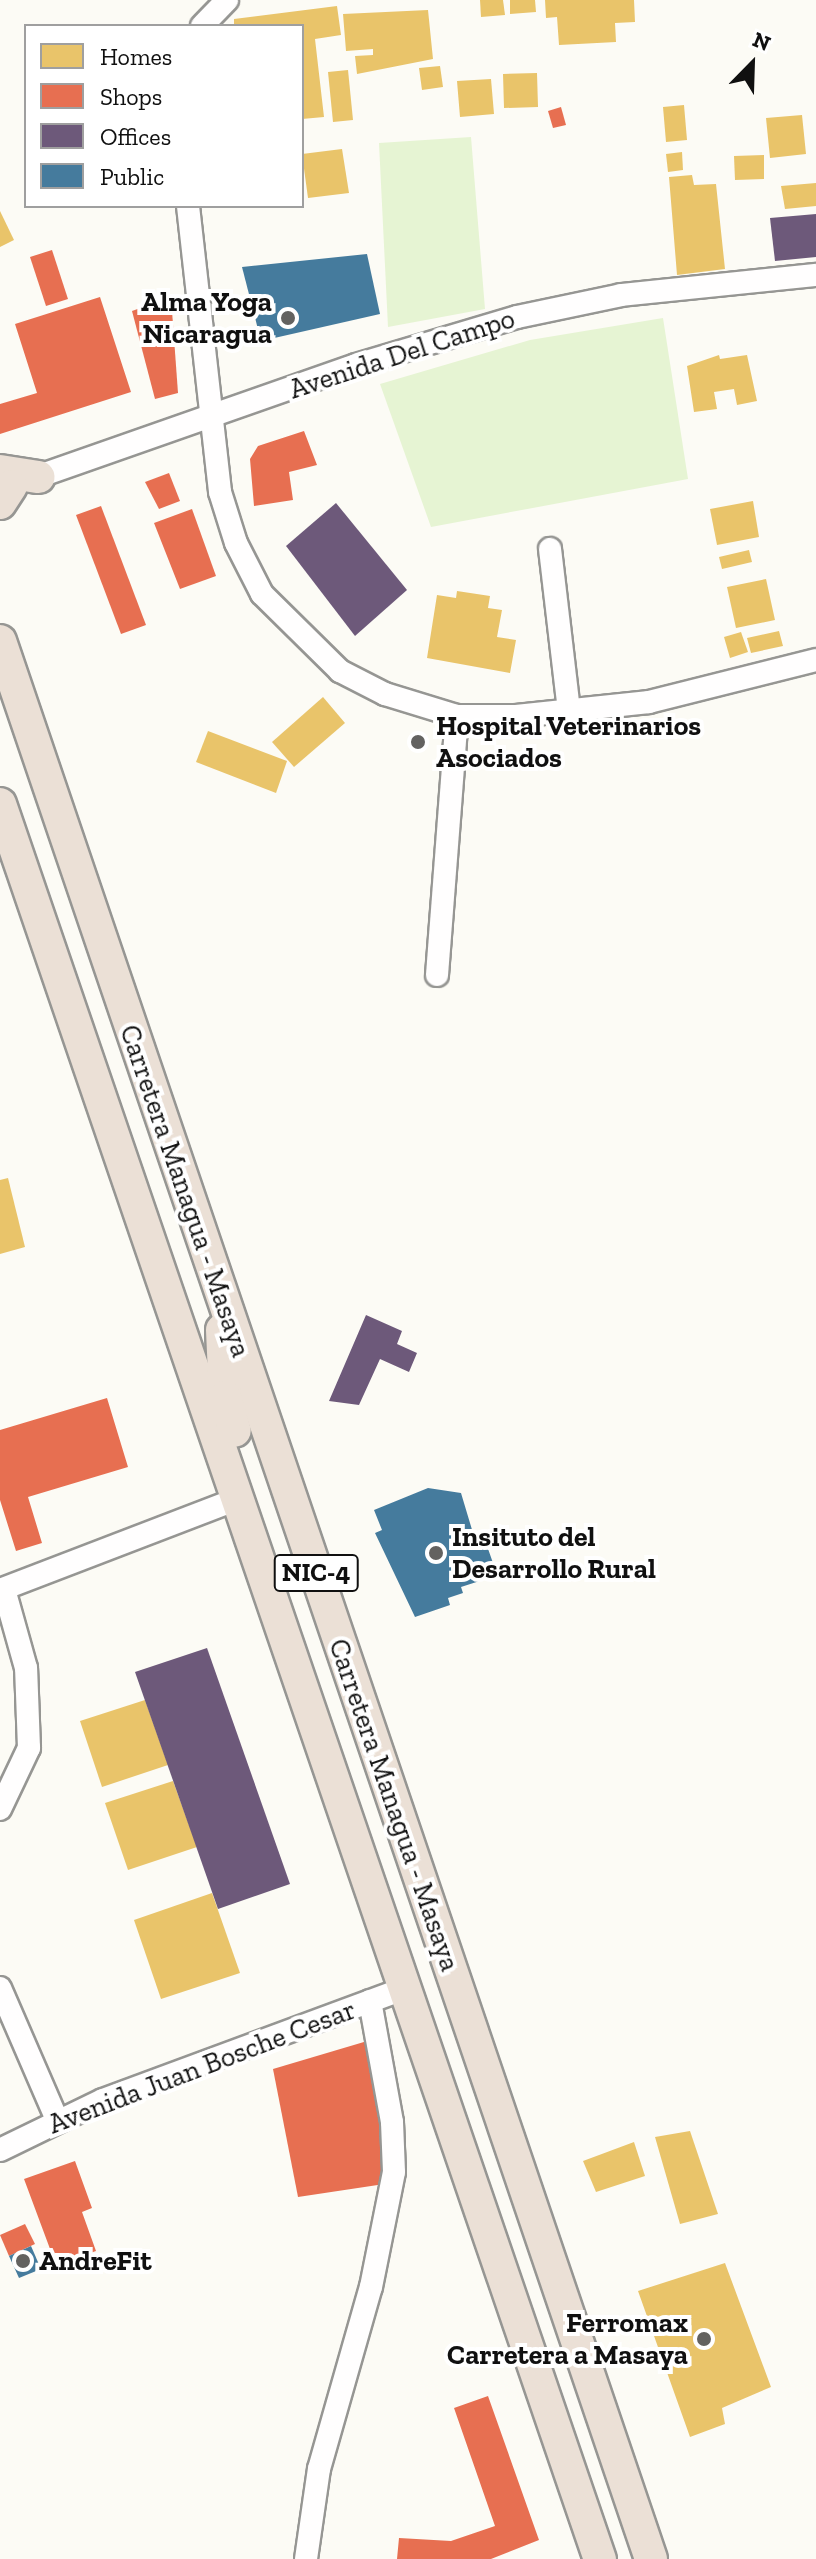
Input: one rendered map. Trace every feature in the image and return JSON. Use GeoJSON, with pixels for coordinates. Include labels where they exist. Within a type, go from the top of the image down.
{"type":"FeatureCollection","features":[{"type":"Feature","properties":{"kind":"highway","name":"Carretera Managua - Masaya"},"geometry":{"type":"LineString","coordinates":[[0,641],[222,1303],[651,2559]]}},
{"type":"Feature","properties":{"kind":"highway","name":"Carretera Managua - Masaya"},"geometry":{"type":"LineString","coordinates":[[0,804],[240,1498],[600,2559]]}},
{"type":"Feature","properties":{"kind":"highway"},"geometry":{"type":"LineString","coordinates":[[222,1303],[225,1397],[248,1477],[240,1498],[265,1524],[304,1627],[333,1670],[354,1687]]}},
{"type":"Feature","properties":{"kind":"street"},"geometry":{"type":"LineString","coordinates":[[204,24],[227,0]]}},
{"type":"Feature","properties":{"kind":"street"},"geometry":{"type":"LineString","coordinates":[[188,208],[220,492],[236,543],[262,594],[294,632],[340,671],[385,694],[457,716],[569,711],[649,702],[816,660]]}},
{"type":"Feature","properties":{"kind":"street","name":"Avenida Del Campo"},"geometry":{"type":"LineString","coordinates":[[10,485],[212,415],[517,317],[621,295],[816,275]]}},
{"type":"Feature","properties":{"kind":"street"},"geometry":{"type":"LineString","coordinates":[[550,549],[569,711]]}},
{"type":"Feature","properties":{"kind":"street"},"geometry":{"type":"LineString","coordinates":[[437,975],[457,716]]}},
{"type":"Feature","properties":{"kind":"street"},"geometry":{"type":"LineString","coordinates":[[0,1809],[29,1748],[26,1668],[2,1590],[240,1498]]}},
{"type":"Feature","properties":{"kind":"street"},"geometry":{"type":"LineString","coordinates":[[0,1988],[57,2120]]}},
{"type":"Feature","properties":{"kind":"street","name":"Avenida Juan Bosche Cesar"},"geometry":{"type":"LineString","coordinates":[[0,2150],[57,2120],[406,1988]]}},
{"type":"Feature","properties":{"kind":"street"},"geometry":{"type":"LineString","coordinates":[[306,2559],[319,2469],[371,2287],[394,2172],[392,2122],[370,2001]]}},
{"type":"Feature","properties":{"kind":"green space"},"geometry":{"type":"Polygon","coordinates":[[[471,137],[485,309],[388,327],[379,143],[471,137]]]}},
{"type":"Feature","properties":{"kind":"green space"},"geometry":{"type":"Polygon","coordinates":[[[663,318],[688,479],[431,527],[380,384],[530,340],[663,318]]]}},
{"type":"Feature","properties":{"kind":"building: Homes"},"geometry":{"type":"Polygon","coordinates":[[[480,0],[503,0],[505,15],[481,17],[480,0]]]}},
{"type":"Feature","properties":{"kind":"building: Homes"},"geometry":{"type":"Polygon","coordinates":[[[510,0],[535,0],[536,12],[510,14],[510,0]]]}},
{"type":"Feature","properties":{"kind":"building: Homes"},"geometry":{"type":"Polygon","coordinates":[[[545,0],[634,0],[635,22],[615,23],[616,42],[559,45],[557,17],[546,18],[545,0]]]}},
{"type":"Feature","properties":{"kind":"building: Homes"},"geometry":{"type":"Polygon","coordinates":[[[337,6],[341,35],[315,39],[324,117],[304,119],[304,24],[234,24],[234,19],[337,6]]]}},
{"type":"Feature","properties":{"kind":"building: Homes"},"geometry":{"type":"Polygon","coordinates":[[[428,10],[433,59],[357,74],[355,56],[373,55],[373,49],[346,51],[343,14],[428,10]]]}},
{"type":"Feature","properties":{"kind":"building: Homes"},"geometry":{"type":"Polygon","coordinates":[[[440,66],[443,87],[422,90],[419,68],[440,66]]]}},
{"type":"Feature","properties":{"kind":"building: Homes"},"geometry":{"type":"Polygon","coordinates":[[[348,70],[353,120],[333,122],[328,72],[348,70]]]}},
{"type":"Feature","properties":{"kind":"building: Homes"},"geometry":{"type":"Polygon","coordinates":[[[537,73],[538,107],[504,108],[503,74],[537,73]]]}},
{"type":"Feature","properties":{"kind":"building: Homes"},"geometry":{"type":"Polygon","coordinates":[[[491,79],[494,114],[460,117],[457,81],[491,79]]]}},
{"type":"Feature","properties":{"kind":"building: Homes"},"geometry":{"type":"Polygon","coordinates":[[[684,105],[687,140],[666,142],[663,107],[684,105]]]}},
{"type":"Feature","properties":{"kind":"building: Homes"},"geometry":{"type":"Polygon","coordinates":[[[802,115],[806,154],[770,158],[766,118],[802,115]]]}},
{"type":"Feature","properties":{"kind":"building: Homes"},"geometry":{"type":"Polygon","coordinates":[[[342,149],[349,193],[308,198],[304,154],[342,149]]]}},
{"type":"Feature","properties":{"kind":"building: Homes"},"geometry":{"type":"Polygon","coordinates":[[[682,152],[683,170],[668,172],[666,154],[682,152]]]}},
{"type":"Feature","properties":{"kind":"building: Homes"},"geometry":{"type":"Polygon","coordinates":[[[764,155],[764,179],[735,180],[734,156],[764,155]]]}},
{"type":"Feature","properties":{"kind":"building: Homes"},"geometry":{"type":"Polygon","coordinates":[[[692,175],[694,185],[716,184],[725,269],[677,275],[669,177],[692,175]]]}},
{"type":"Feature","properties":{"kind":"building: Homes"},"geometry":{"type":"Polygon","coordinates":[[[816,183],[816,206],[785,209],[781,186],[816,183]]]}},
{"type":"Feature","properties":{"kind":"building: Homes"},"geometry":{"type":"Polygon","coordinates":[[[0,211],[14,240],[0,247],[0,211]]]}},
{"type":"Feature","properties":{"kind":"building: Homes"},"geometry":{"type":"Polygon","coordinates":[[[719,355],[720,359],[747,355],[757,401],[737,405],[734,389],[714,392],[717,409],[694,412],[687,366],[719,355]]]}},
{"type":"Feature","properties":{"kind":"building: Homes"},"geometry":{"type":"Polygon","coordinates":[[[753,501],[759,537],[717,545],[710,509],[753,501]]]}},
{"type":"Feature","properties":{"kind":"building: Homes"},"geometry":{"type":"Polygon","coordinates":[[[749,550],[752,562],[722,569],[719,557],[749,550]]]}},
{"type":"Feature","properties":{"kind":"building: Homes"},"geometry":{"type":"Polygon","coordinates":[[[766,579],[775,620],[736,628],[727,587],[766,579]]]}},
{"type":"Feature","properties":{"kind":"building: Homes"},"geometry":{"type":"Polygon","coordinates":[[[457,591],[490,596],[488,608],[502,610],[497,637],[516,640],[510,673],[427,658],[437,595],[456,598],[457,591]]]}},
{"type":"Feature","properties":{"kind":"building: Homes"},"geometry":{"type":"Polygon","coordinates":[[[779,631],[783,646],[751,653],[747,638],[779,631]]]}},
{"type":"Feature","properties":{"kind":"building: Homes"},"geometry":{"type":"Polygon","coordinates":[[[741,632],[748,652],[730,658],[724,637],[741,632]]]}},
{"type":"Feature","properties":{"kind":"building: Homes"},"geometry":{"type":"Polygon","coordinates":[[[323,697],[345,723],[294,767],[272,742],[323,697]]]}},
{"type":"Feature","properties":{"kind":"building: Homes"},"geometry":{"type":"Polygon","coordinates":[[[208,731],[287,761],[276,793],[196,762],[208,731]]]}},
{"type":"Feature","properties":{"kind":"building: Homes"},"geometry":{"type":"Polygon","coordinates":[[[8,1178],[25,1247],[0,1254],[0,1180],[8,1178]]]}},
{"type":"Feature","properties":{"kind":"building: Homes"},"geometry":{"type":"Polygon","coordinates":[[[145,1700],[168,1765],[102,1787],[80,1721],[145,1700]]]}},
{"type":"Feature","properties":{"kind":"building: Homes"},"geometry":{"type":"Polygon","coordinates":[[[173,1781],[197,1847],[128,1870],[105,1803],[173,1781]]]}},
{"type":"Feature","properties":{"kind":"building: Homes"},"geometry":{"type":"Polygon","coordinates":[[[212,1893],[240,1973],[161,1999],[134,1920],[212,1893]]]}},
{"type":"Feature","properties":{"kind":"building: Homes"},"geometry":{"type":"Polygon","coordinates":[[[690,2131],[718,2214],[680,2224],[655,2137],[690,2131]]]}},
{"type":"Feature","properties":{"kind":"building: Homes"},"geometry":{"type":"Polygon","coordinates":[[[634,2142],[645,2176],[596,2192],[583,2161],[634,2142]]]}},
{"type":"Feature","properties":{"kind":"building: Homes","name":"Ferromax Carretera a Masaya"},"geometry":{"type":"Polygon","coordinates":[[[725,2263],[771,2387],[722,2408],[725,2424],[690,2437],[638,2291],[725,2263]]]}},
{"type":"Feature","properties":{"kind":"building: Shops"},"geometry":{"type":"Polygon","coordinates":[[[561,107],[566,125],[553,128],[548,111],[561,107]]]}},
{"type":"Feature","properties":{"kind":"building: Shops"},"geometry":{"type":"Polygon","coordinates":[[[52,250],[68,299],[46,306],[30,257],[52,250]]]}},
{"type":"Feature","properties":{"kind":"building: Shops"},"geometry":{"type":"Polygon","coordinates":[[[100,297],[131,392],[0,434],[0,404],[37,393],[15,324],[100,297]]]}},
{"type":"Feature","properties":{"kind":"building: Shops"},"geometry":{"type":"Polygon","coordinates":[[[171,297],[178,393],[155,399],[132,311],[171,297]]]}},
{"type":"Feature","properties":{"kind":"building: Shops"},"geometry":{"type":"Polygon","coordinates":[[[304,431],[317,465],[289,472],[293,500],[254,506],[250,459],[258,446],[304,431]]]}},
{"type":"Feature","properties":{"kind":"building: Shops"},"geometry":{"type":"Polygon","coordinates":[[[169,473],[180,501],[159,509],[145,482],[169,473]]]}},
{"type":"Feature","properties":{"kind":"building: Shops"},"geometry":{"type":"Polygon","coordinates":[[[101,506],[146,625],[121,634],[76,515],[101,506]]]}},
{"type":"Feature","properties":{"kind":"building: Shops"},"geometry":{"type":"Polygon","coordinates":[[[192,509],[216,576],[180,589],[154,523],[192,509]]]}},
{"type":"Feature","properties":{"kind":"building: Shops"},"geometry":{"type":"Polygon","coordinates":[[[107,1398],[128,1467],[28,1497],[42,1543],[16,1551],[0,1500],[0,1430],[107,1398]]]}},
{"type":"Feature","properties":{"kind":"building: Shops"},"geometry":{"type":"Polygon","coordinates":[[[374,2039],[391,2183],[298,2197],[273,2069],[374,2039]]]}},
{"type":"Feature","properties":{"kind":"building: Shops"},"geometry":{"type":"Polygon","coordinates":[[[75,2161],[92,2208],[82,2212],[96,2251],[56,2265],[24,2179],[75,2161]]]}},
{"type":"Feature","properties":{"kind":"building: Shops"},"geometry":{"type":"Polygon","coordinates":[[[25,2224],[35,2244],[9,2256],[0,2235],[25,2224]]]}},
{"type":"Feature","properties":{"kind":"building: Shops"},"geometry":{"type":"Polygon","coordinates":[[[488,2396],[539,2540],[491,2559],[397,2559],[399,2538],[451,2541],[495,2526],[454,2408],[488,2396]]]}},
{"type":"Feature","properties":{"kind":"building: Offices"},"geometry":{"type":"Polygon","coordinates":[[[816,214],[816,257],[775,261],[770,218],[816,214]]]}},
{"type":"Feature","properties":{"kind":"building: Offices"},"geometry":{"type":"Polygon","coordinates":[[[336,503],[407,590],[355,636],[286,546],[336,503]]]}},
{"type":"Feature","properties":{"kind":"building: Offices"},"geometry":{"type":"Polygon","coordinates":[[[366,1315],[402,1331],[397,1344],[417,1353],[409,1372],[380,1359],[359,1405],[329,1401],[366,1315]]]}},
{"type":"Feature","properties":{"kind":"building: Offices"},"geometry":{"type":"Polygon","coordinates":[[[207,1648],[290,1884],[218,1909],[135,1672],[207,1648]]]}},
{"type":"Feature","properties":{"kind":"building: Public"},"geometry":{"type":"Polygon","coordinates":[[[367,254],[380,314],[261,341],[242,267],[367,254]]]}},
{"type":"Feature","properties":{"kind":"building: Public","name":"Insituto del Desarrollo Rural"},"geometry":{"type":"Polygon","coordinates":[[[428,1488],[461,1493],[476,1543],[486,1543],[493,1563],[484,1566],[489,1578],[461,1587],[463,1593],[448,1598],[450,1605],[415,1617],[375,1533],[382,1530],[374,1510],[428,1488]]]}},
{"type":"Feature","properties":{"kind":"building: Public"},"geometry":{"type":"Polygon","coordinates":[[[31,2246],[41,2269],[19,2278],[9,2256],[31,2246]]]}},
{"type":"Feature","properties":{"kind":"place","name":"Alma Yoga Nicaragua"},"geometry":{"type":"Point","coordinates":[288,318]}},
{"type":"Feature","properties":{"kind":"place","name":"Hospital Veterinarios Asociados"},"geometry":{"type":"Point","coordinates":[418,742]}},
{"type":"Feature","properties":{"kind":"place","name":"Insituto del Desarrollo Rural"},"geometry":{"type":"Point","coordinates":[436,1553]}},
{"type":"Feature","properties":{"kind":"place","name":"AndreFit"},"geometry":{"type":"Point","coordinates":[23,2261]}},
{"type":"Feature","properties":{"kind":"place","name":"Ferromax Carretera a Masaya"},"geometry":{"type":"Point","coordinates":[704,2339]}}]}
